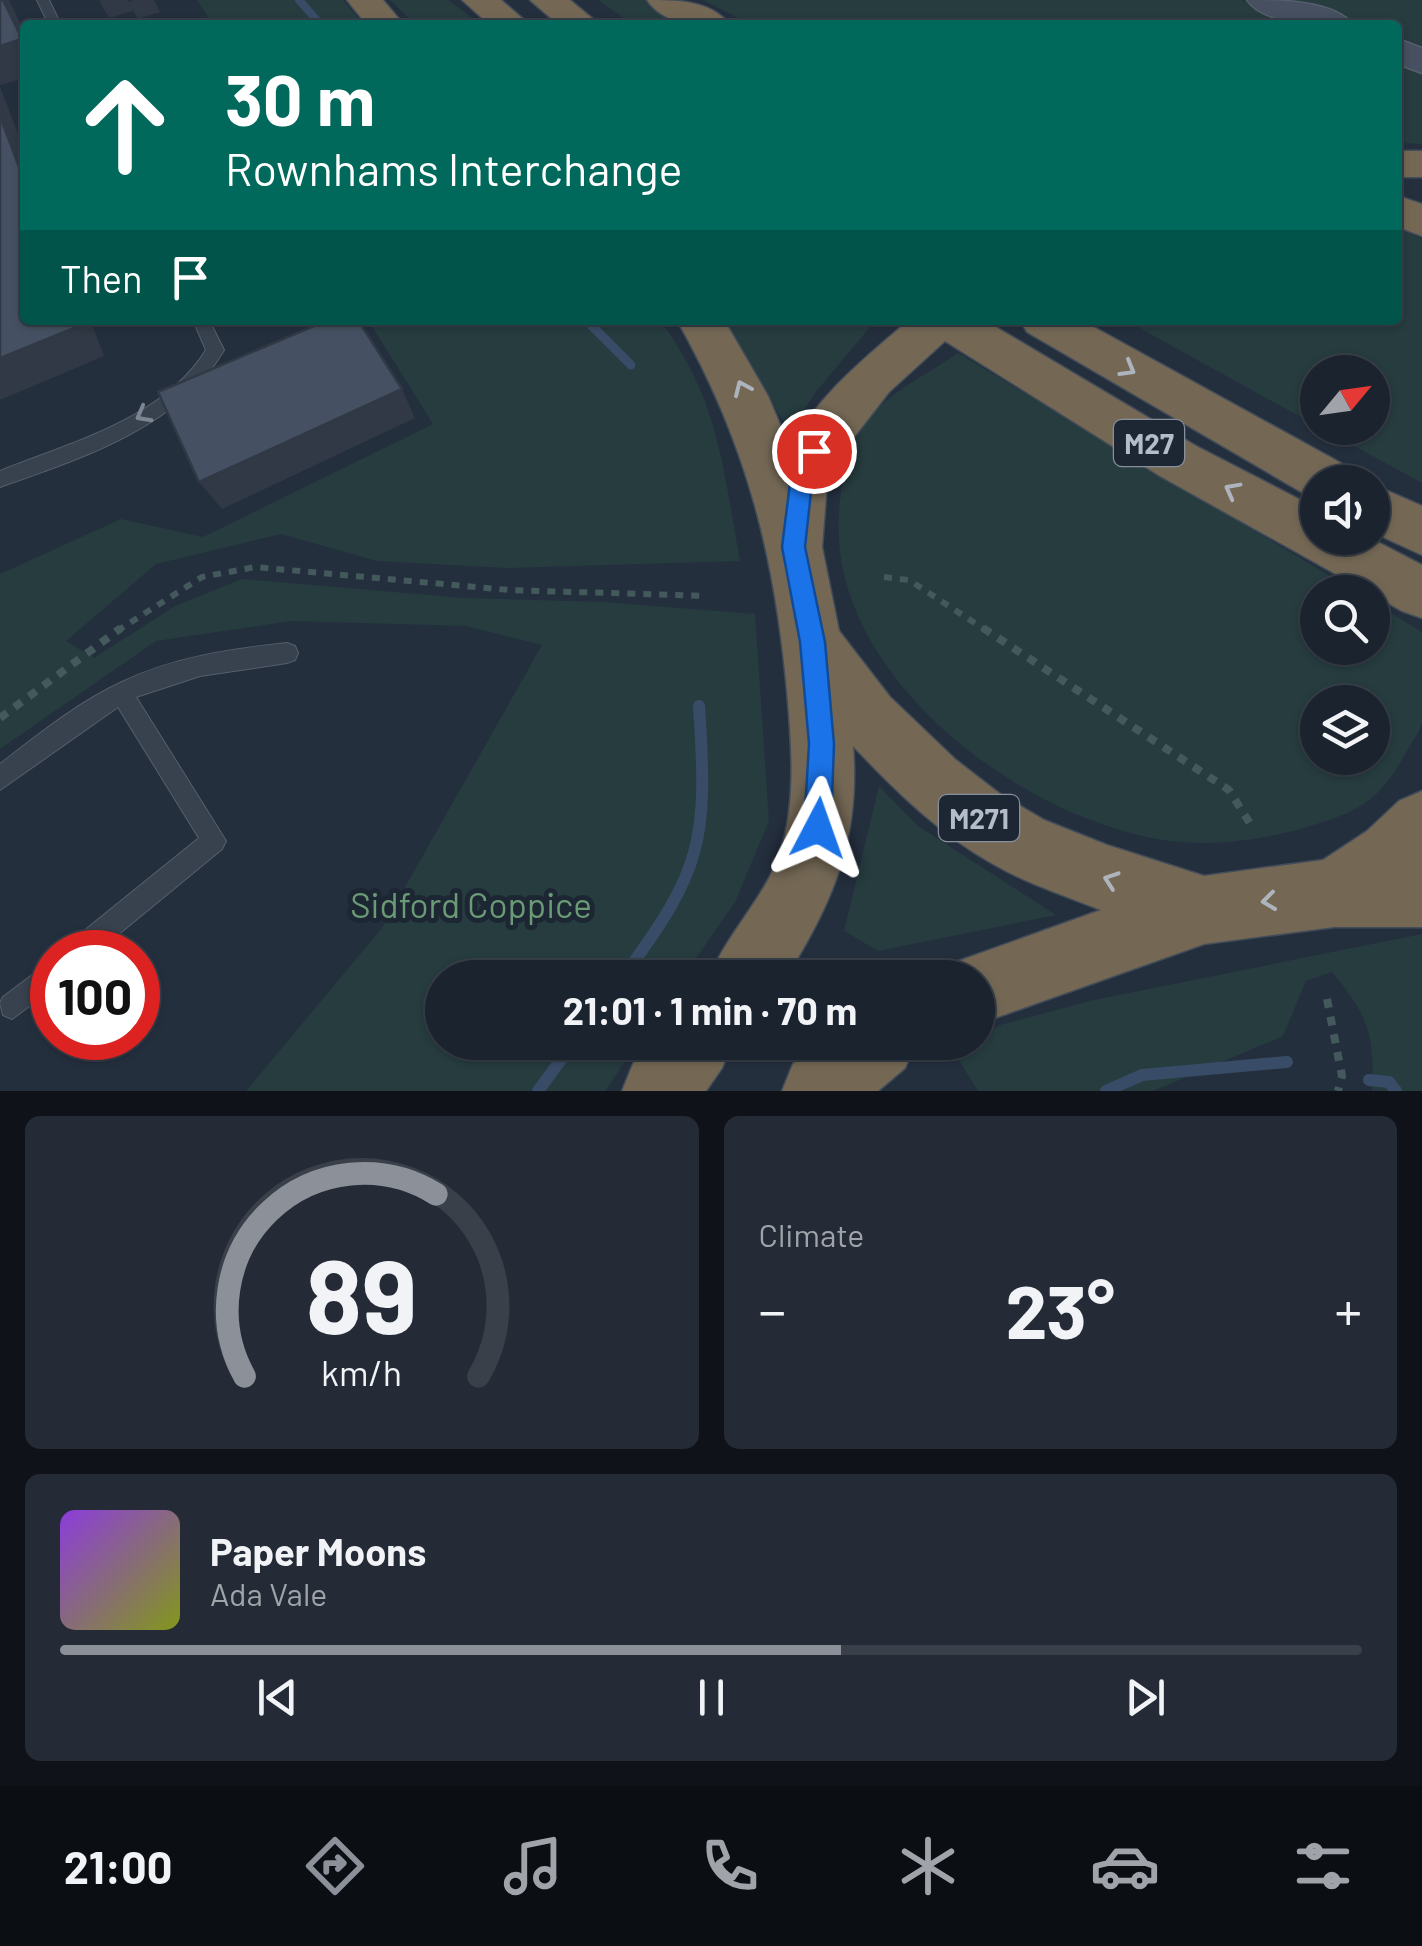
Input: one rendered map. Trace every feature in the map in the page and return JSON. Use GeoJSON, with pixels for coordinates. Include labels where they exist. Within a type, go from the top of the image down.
{"type":"FeatureCollection","features":[{"type":"Feature","properties":{"kind":"highway"},"geometry":{"type":"LineString","coordinates":[[364,0],[382,20]]}},
{"type":"Feature","properties":{"kind":"highway"},"geometry":{"type":"LineString","coordinates":[[480,0],[506,20]]}},
{"type":"Feature","properties":{"kind":"highway"},"geometry":{"type":"LineString","coordinates":[[547,0],[575,20]]}},
{"type":"Feature","properties":{"kind":"highway"},"geometry":{"type":"LineString","coordinates":[[664,0],[702,20]]}},
{"type":"Feature","properties":{"kind":"highway"},"geometry":{"type":"LineString","coordinates":[[703,325],[736,374],[763,436],[794,547]]}},
{"type":"Feature","properties":{"kind":"highway","name":"M271"},"geometry":{"type":"LineString","coordinates":[[755,960],[793,900],[816,839],[822,744],[812,642],[794,547],[801,483],[814,451],[872,379],[933,325]]}},
{"type":"Feature","properties":{"kind":"highway","name":"M27"},"geometry":{"type":"LineString","coordinates":[[955,325],[1178,460],[1300,527]]}},
{"type":"Feature","properties":{"kind":"highway","name":"M27"},"geometry":{"type":"LineString","coordinates":[[1053,325],[1300,466]]}},
{"type":"Feature","properties":{"kind":"highway"},"geometry":{"type":"LineString","coordinates":[[1390,515],[1422,532]]}},
{"type":"Feature","properties":{"kind":"highway","name":"M27"},"geometry":{"type":"LineString","coordinates":[[1352,555],[1422,593]]}},
{"type":"Feature","properties":{"kind":"highway","name":"M271"},"geometry":{"type":"LineString","coordinates":[[812,642],[868,718],[932,783],[977,817],[1022,844],[1107,880],[1204,910]]}},
{"type":"Feature","properties":{"kind":"highway","name":"M271"},"geometry":{"type":"LineString","coordinates":[[995,982],[1204,910],[1334,892],[1391,855],[1422,824]]}},
{"type":"Feature","properties":{"kind":"highway"},"geometry":{"type":"LineString","coordinates":[[1334,892],[1422,893]]}},
{"type":"Feature","properties":{"kind":"highway"},"geometry":{"type":"LineString","coordinates":[[660,1091],[683,1060]]}},
{"type":"Feature","properties":{"kind":"highway"},"geometry":{"type":"LineString","coordinates":[[820,1091],[857,1060]]}},
{"type":"Feature","properties":{"kind":"street"},"geometry":{"type":"LineString","coordinates":[[1264,0],[1321,20]]}},
{"type":"Feature","properties":{"kind":"lane"},"geometry":{"type":"LineString","coordinates":[[0,479],[136,420],[182,392],[207,368],[215,350],[204,325]]}},
{"type":"Feature","properties":{"kind":"lane"},"geometry":{"type":"LineString","coordinates":[[0,778],[71,725],[146,682],[214,662],[287,653]]}},
{"type":"Feature","properties":{"kind":"lane"},"geometry":{"type":"LineString","coordinates":[[105,930],[214,841],[122,695]]}},
{"type":"Feature","properties":{"kind":"lane"},"geometry":{"type":"LineString","coordinates":[[12,1006],[30,991]]}},
{"type":"Feature","properties":{"kind":"path"},"geometry":{"type":"LineString","coordinates":[[0,718],[132,620],[202,576],[256,567],[509,590],[707,596]]}},
{"type":"Feature","properties":{"kind":"path"},"geometry":{"type":"LineString","coordinates":[[884,577],[909,580],[1229,790],[1251,824]]}},
{"type":"Feature","properties":{"kind":"path"},"geometry":{"type":"LineString","coordinates":[[1327,999],[1342,1076],[1338,1091]]}},
{"type":"Feature","properties":{"kind":"green space"},"geometry":{"type":"Polygon","coordinates":[[[197,0],[343,0],[360,20],[210,20],[197,0]]]}},
{"type":"Feature","properties":{"kind":"green space"},"geometry":{"type":"Polygon","coordinates":[[[390,0],[448,0],[475,20],[411,20],[390,0]]]}},
{"type":"Feature","properties":{"kind":"green space"},"geometry":{"type":"Polygon","coordinates":[[[598,0],[656,0],[697,20],[627,20],[598,0]]]}},
{"type":"Feature","properties":{"kind":"green space"},"geometry":{"type":"Polygon","coordinates":[[[703,0],[1241,0],[1303,20],[742,20],[703,0]]]}},
{"type":"Feature","properties":{"kind":"green space"},"geometry":{"type":"Polygon","coordinates":[[[1287,0],[1422,0],[1422,55],[1402,46],[1402,20],[1337,20],[1287,0]]]}},
{"type":"Feature","properties":{"kind":"green space"},"geometry":{"type":"Polygon","coordinates":[[[1402,60],[1422,70],[1422,144],[1402,143],[1402,60]]]}},
{"type":"Feature","properties":{"kind":"green space"},"geometry":{"type":"Polygon","coordinates":[[[1402,230],[1422,239],[1422,483],[1352,445],[1390,445],[1390,355],[1300,355],[1300,417],[1134,325],[1402,325],[1402,230]]]}},
{"type":"Feature","properties":{"kind":"green space","name":"Sidford Coppice"},"geometry":{"type":"Polygon","coordinates":[[[371,325],[663,325],[680,349],[707,407],[723,465],[740,561],[507,568],[377,561],[281,534],[156,564],[66,641],[94,658],[175,606],[242,579],[464,598],[603,602],[755,614],[769,821],[735,902],[695,960],[425,960],[425,1060],[626,1060],[605,1091],[246,1091],[382,928],[542,645],[466,626],[291,621],[156,641],[0,749],[0,574],[121,519],[203,537],[433,424],[371,325]]]}},
{"type":"Feature","properties":{"kind":"green space"},"geometry":{"type":"Polygon","coordinates":[[[727,325],[872,325],[815,393],[790,433],[727,325]]]}},
{"type":"Feature","properties":{"kind":"green space"},"geometry":{"type":"Polygon","coordinates":[[[958,353],[1329,575],[1300,575],[1300,665],[1390,665],[1390,612],[1422,632],[1422,722],[1400,764],[1382,788],[1350,812],[1284,833],[1227,842],[1171,841],[1114,828],[1055,805],[998,772],[945,731],[900,683],[865,630],[844,573],[839,513],[849,457],[868,419],[896,394],[958,353]]]}},
{"type":"Feature","properties":{"kind":"green space"},"geometry":{"type":"Polygon","coordinates":[[[879,786],[918,826],[1056,915],[878,951],[844,931],[879,786]]]}},
{"type":"Feature","properties":{"kind":"green space"},"geometry":{"type":"Polygon","coordinates":[[[1422,934],[1422,1091],[1372,1091],[1367,1027],[1332,972],[1306,981],[1283,1036],[1153,1091],[978,1091],[959,1060],[995,1060],[995,1028],[1000,1025],[1094,1000],[1422,934]]]}},
{"type":"Feature","properties":{"kind":"building"},"geometry":{"type":"Polygon","coordinates":[[[0,0],[3,0],[20,40],[0,46],[0,0]]]}},
{"type":"Feature","properties":{"kind":"building"},"geometry":{"type":"Polygon","coordinates":[[[0,116],[20,170],[20,325],[79,326],[0,358],[0,116]]]}},
{"type":"Feature","properties":{"kind":"building"},"geometry":{"type":"Polygon","coordinates":[[[316,325],[361,325],[402,389],[199,482],[158,392],[316,325]]]}},
{"type":"Feature","properties":{"kind":"waterway"},"geometry":{"type":"LineString","coordinates":[[299,0],[317,20]]}},
{"type":"Feature","properties":{"kind":"waterway"},"geometry":{"type":"LineString","coordinates":[[591,325],[631,365]]}},
{"type":"Feature","properties":{"kind":"waterway"},"geometry":{"type":"LineString","coordinates":[[635,960],[669,908],[694,852],[702,790],[699,706]]}},
{"type":"Feature","properties":{"kind":"waterway"},"geometry":{"type":"LineString","coordinates":[[538,1091],[561,1060]]}},
{"type":"Feature","properties":{"kind":"waterway"},"geometry":{"type":"LineString","coordinates":[[1106,1091],[1142,1075],[1287,1062]]}},
{"type":"Feature","properties":{"kind":"waterway"},"geometry":{"type":"LineString","coordinates":[[1369,1080],[1389,1082],[1396,1091]]}},
{"type":"Feature","properties":{"kind":"route"},"geometry":{"type":"LineString","coordinates":[[814,451],[801,483],[794,547],[812,642],[822,744],[818,828]]}}]}
